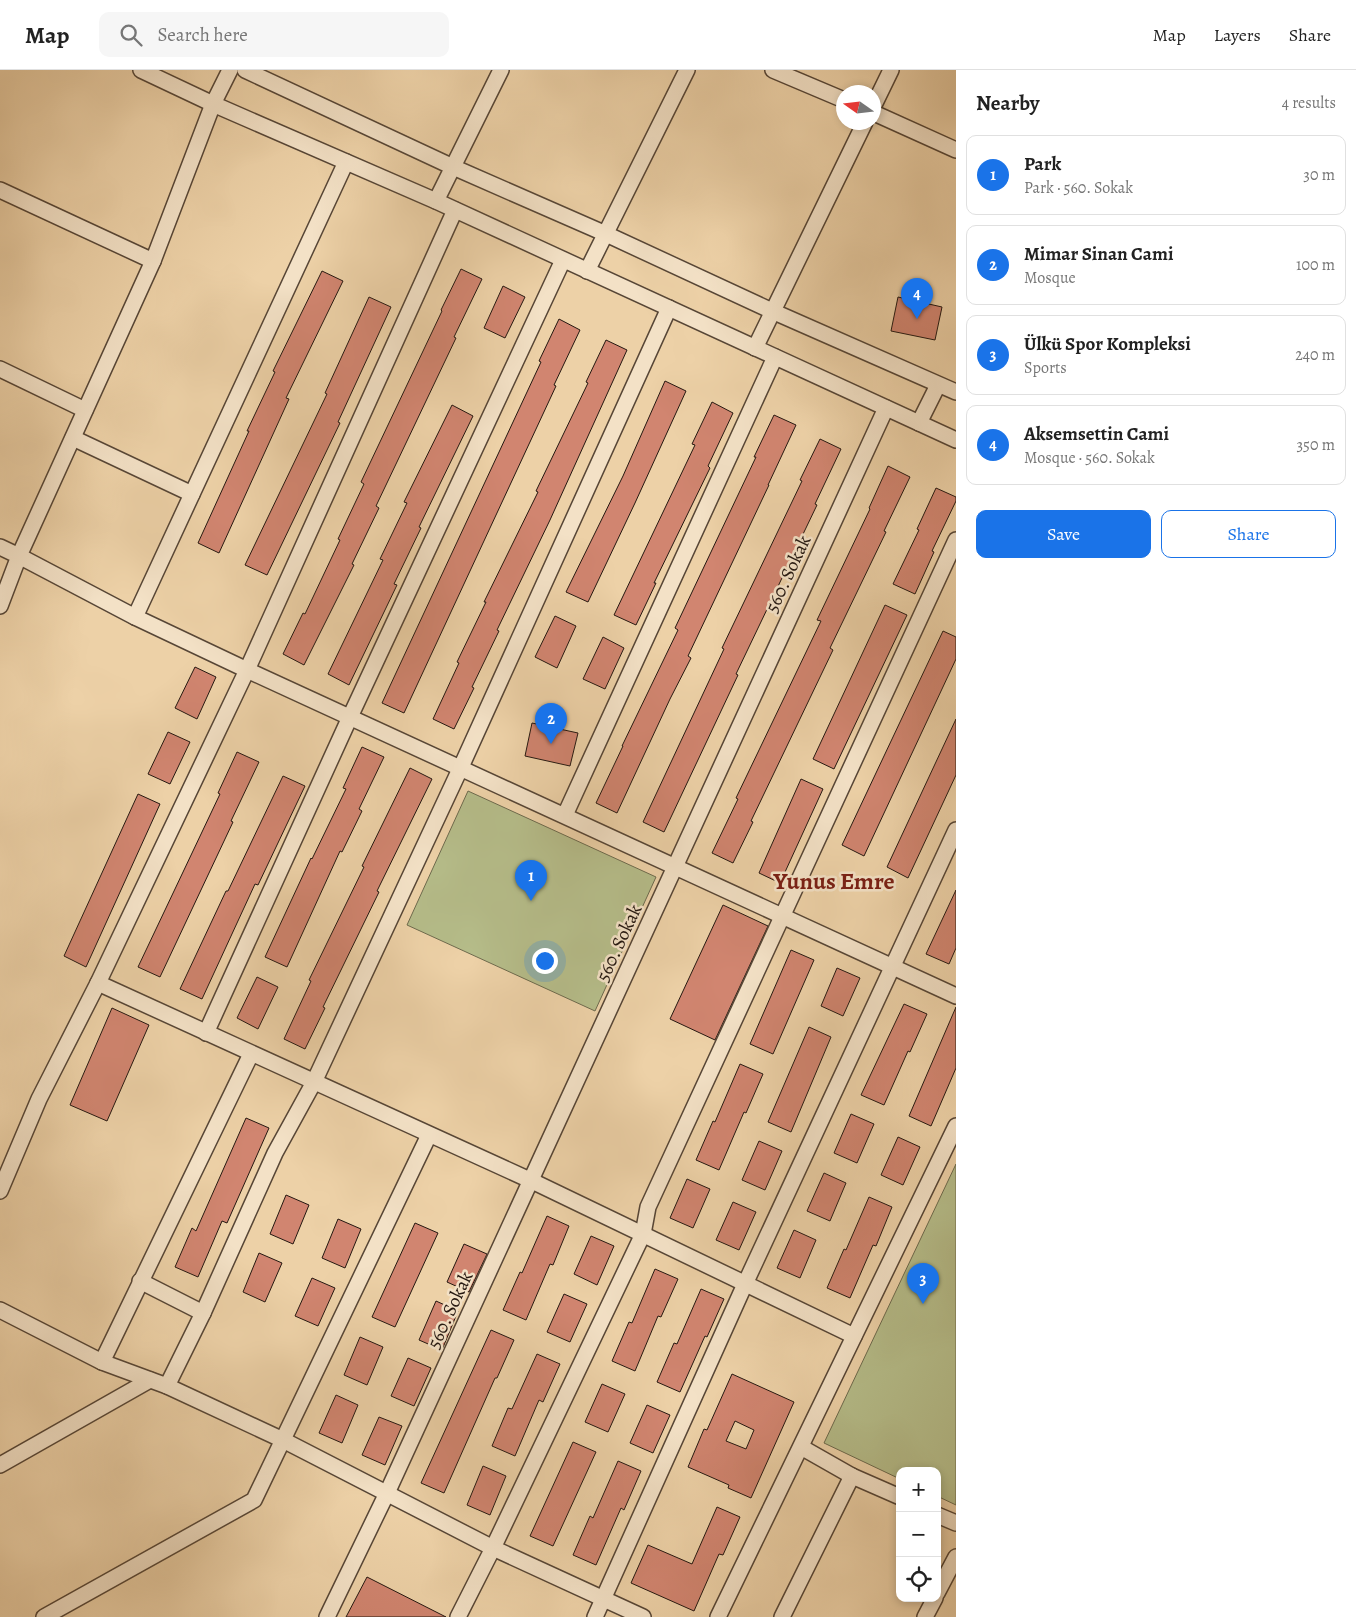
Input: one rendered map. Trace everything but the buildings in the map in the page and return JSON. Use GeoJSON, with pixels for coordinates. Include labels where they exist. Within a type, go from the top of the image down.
{"type":"FeatureCollection","features":[{"type":"Feature","properties":{"kind":"street"},"geometry":{"type":"LineString","coordinates":[[142,70],[164,74],[213,104],[436,201],[956,440]]}},
{"type":"Feature","properties":{"kind":"street"},"geometry":{"type":"LineString","coordinates":[[0,606],[19,556],[153,261],[213,104],[230,70]]}},
{"type":"Feature","properties":{"kind":"street"},"geometry":{"type":"LineString","coordinates":[[245,70],[453,167],[956,392]]}},
{"type":"Feature","properties":{"kind":"street"},"geometry":{"type":"LineString","coordinates":[[436,201],[501,70]]}},
{"type":"Feature","properties":{"kind":"street"},"geometry":{"type":"LineString","coordinates":[[587,271],[687,70]]}},
{"type":"Feature","properties":{"kind":"street"},"geometry":{"type":"LineString","coordinates":[[773,70],[836,97]]}},
{"type":"Feature","properties":{"kind":"street"},"geometry":{"type":"LineString","coordinates":[[881,91],[891,70]]}},
{"type":"Feature","properties":{"kind":"street"},"geometry":{"type":"LineString","coordinates":[[881,116],[956,150]]}},
{"type":"Feature","properties":{"kind":"street"},"geometry":{"type":"LineString","coordinates":[[754,348],[861,130]]}},
{"type":"Feature","properties":{"kind":"street"},"geometry":{"type":"LineString","coordinates":[[135,617],[346,162]]}},
{"type":"Feature","properties":{"kind":"street"},"geometry":{"type":"LineString","coordinates":[[0,190],[153,261]]}},
{"type":"Feature","properties":{"kind":"street"},"geometry":{"type":"LineString","coordinates":[[0,1191],[39,1099],[98,984],[247,670],[455,210]]}},
{"type":"Feature","properties":{"kind":"street"},"geometry":{"type":"LineString","coordinates":[[206,1033],[350,717],[563,260]]}},
{"type":"Feature","properties":{"kind":"street"},"geometry":{"type":"LineString","coordinates":[[167,1386],[275,1153],[314,1082],[461,767],[669,308]]}},
{"type":"Feature","properties":{"kind":"street"},"geometry":{"type":"LineString","coordinates":[[565,815],[774,357]]}},
{"type":"Feature","properties":{"kind":"street"},"geometry":{"type":"LineString","coordinates":[[0,369],[85,410]]}},
{"type":"Feature","properties":{"kind":"street"},"geometry":{"type":"LineString","coordinates":[[919,423],[938,385]]}},
{"type":"Feature","properties":{"kind":"street","name":"560. Sokak"},"geometry":{"type":"LineString","coordinates":[[328,1617],[532,1181],[886,408]]}},
{"type":"Feature","properties":{"kind":"street"},"geometry":{"type":"LineString","coordinates":[[73,438],[192,494]]}},
{"type":"Feature","properties":{"kind":"street"},"geometry":{"type":"LineString","coordinates":[[458,1617],[644,1234],[648,1207],[956,540]]}},
{"type":"Feature","properties":{"kind":"street"},"geometry":{"type":"LineString","coordinates":[[0,547],[135,617],[247,670],[956,996]]}},
{"type":"Feature","properties":{"kind":"street"},"geometry":{"type":"LineString","coordinates":[[595,1617],[745,1284],[956,830]]}},
{"type":"Feature","properties":{"kind":"street"},"geometry":{"type":"LineString","coordinates":[[98,984],[532,1181],[854,1336]]}},
{"type":"Feature","properties":{"kind":"street"},"geometry":{"type":"LineString","coordinates":[[102,1362],[251,1054]]}},
{"type":"Feature","properties":{"kind":"street"},"geometry":{"type":"LineString","coordinates":[[718,1617],[956,1126]]}},
{"type":"Feature","properties":{"kind":"street"},"geometry":{"type":"LineString","coordinates":[[44,1617],[254,1500],[428,1135]]}},
{"type":"Feature","properties":{"kind":"street"},"geometry":{"type":"LineString","coordinates":[[140,1281],[202,1313]]}},
{"type":"Feature","properties":{"kind":"street"},"geometry":{"type":"LineString","coordinates":[[0,1310],[102,1362],[167,1386],[283,1440],[493,1548],[643,1617]]}},
{"type":"Feature","properties":{"kind":"street"},"geometry":{"type":"LineString","coordinates":[[0,1465],[150,1380]]}},
{"type":"Feature","properties":{"kind":"street"},"geometry":{"type":"LineString","coordinates":[[801,1447],[852,1476],[896,1495]]}},
{"type":"Feature","properties":{"kind":"street"},"geometry":{"type":"LineString","coordinates":[[782,1617],[852,1476]]}},
{"type":"Feature","properties":{"kind":"street"},"geometry":{"type":"LineString","coordinates":[[941,1517],[956,1523]]}},
{"type":"Feature","properties":{"kind":"street"},"geometry":{"type":"LineString","coordinates":[[941,1585],[956,1557]]}},
{"type":"Feature","properties":{"kind":"street"},"geometry":{"type":"LineString","coordinates":[[925,1617],[933,1602]]}},
{"type":"Feature","properties":{"kind":"green space"},"geometry":{"type":"Polygon","coordinates":[[[468,791],[656,877],[595,1011],[407,925],[468,791]]]}},
{"type":"Feature","properties":{"kind":"green space"},"geometry":{"type":"Polygon","coordinates":[[[956,1164],[956,1505],[941,1498],[941,1467],[896,1467],[896,1477],[824,1443],[956,1164]]]}},
{"type":"Feature","properties":{"kind":"place","name":"Aksemsettin Cami"},"geometry":{"type":"Point","coordinates":[917,319]}},
{"type":"Feature","properties":{"kind":"place","name":"Mimar Sinan Cami"},"geometry":{"type":"Point","coordinates":[551,744]}},
{"type":"Feature","properties":{"kind":"place","name":"Park"},"geometry":{"type":"Point","coordinates":[531,901]}},
{"type":"Feature","properties":{"kind":"place","name":"Ülkü Spor Kompleksi"},"geometry":{"type":"Point","coordinates":[923,1304]}},
{"type":"Feature","properties":{"kind":"district","name":"Yunus Emre"},"geometry":{"type":"Point","coordinates":[834,881]}}]}
